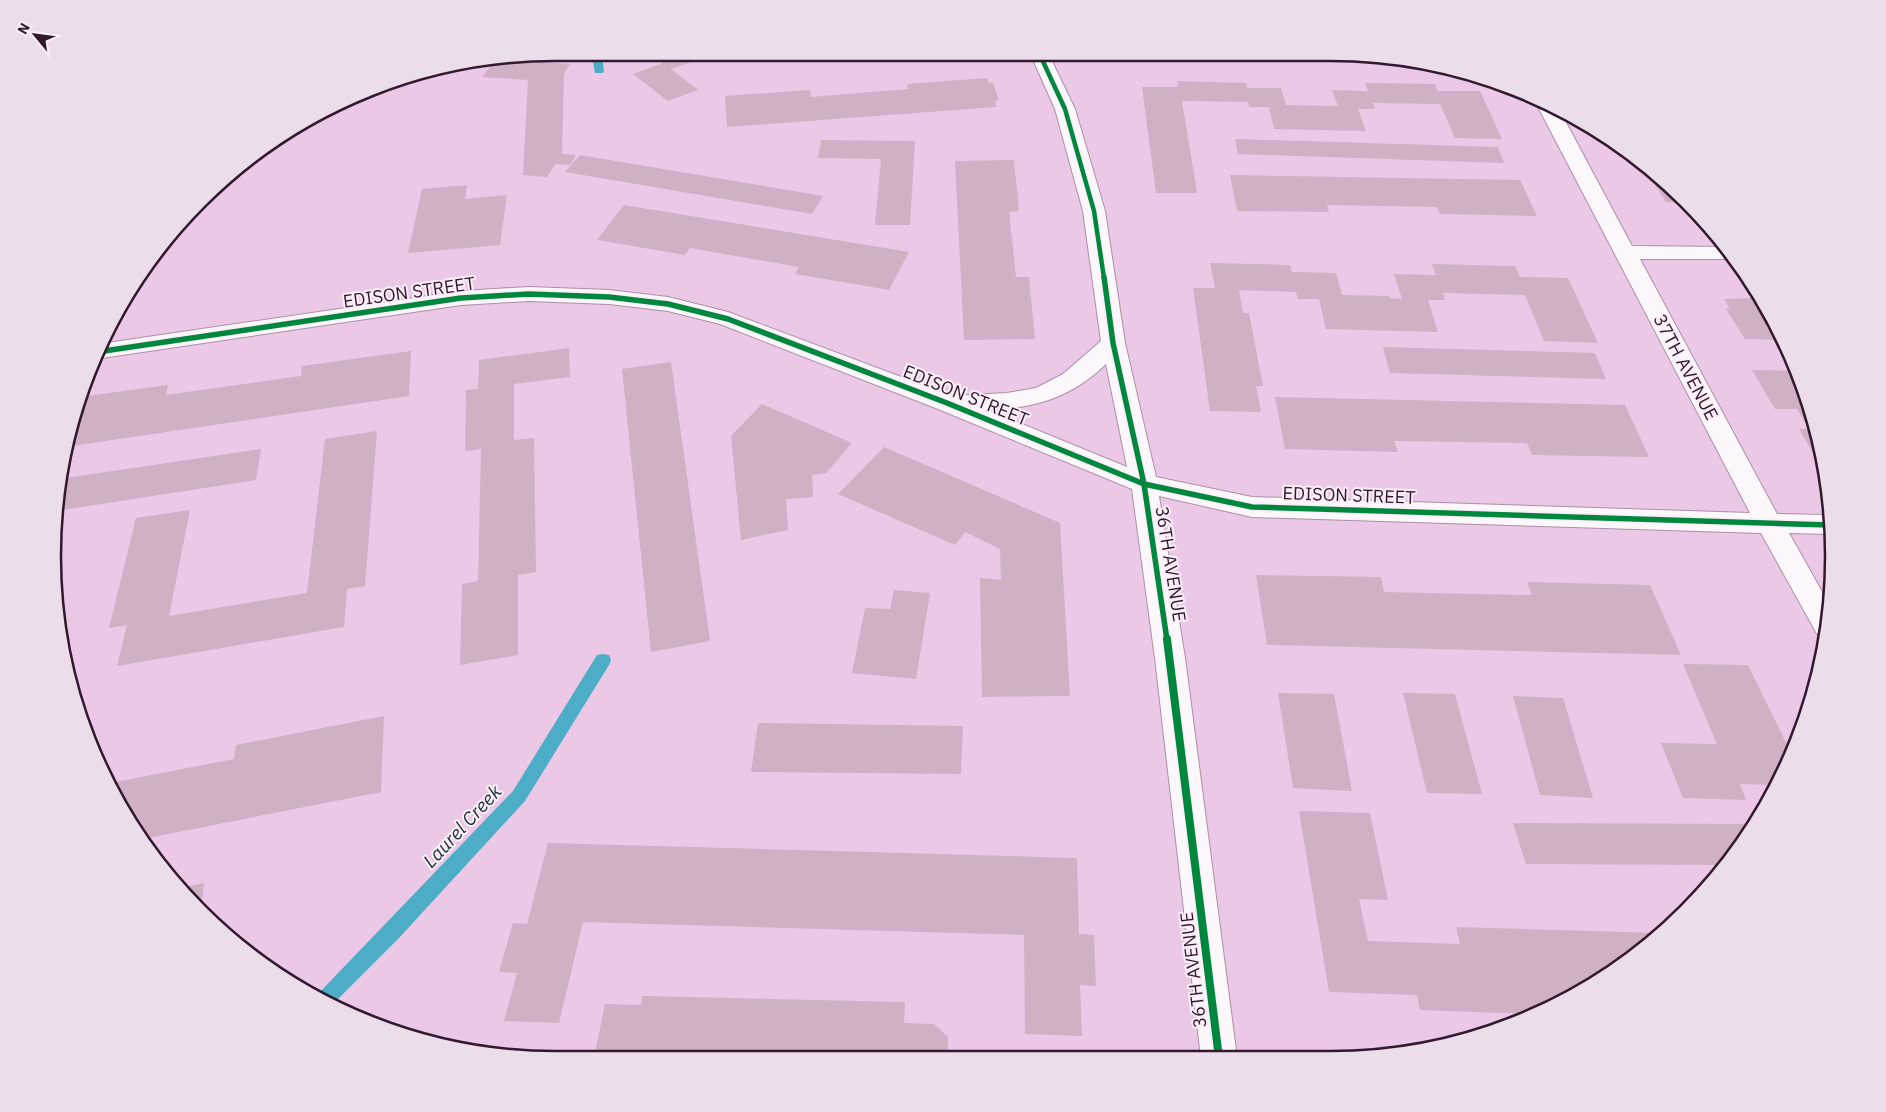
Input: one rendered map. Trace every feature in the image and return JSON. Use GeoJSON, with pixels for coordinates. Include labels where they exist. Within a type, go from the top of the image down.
{"type":"FeatureCollection","features":[{"type":"Feature","properties":{"kind":"street","name":"36TH AVENUE"},"geometry":{"type":"LineString","coordinates":[[1043,61],[1065,109],[1094,211],[1113,343],[1144,484],[1170,658],[1218,1051]]}},
{"type":"Feature","properties":{"kind":"street","name":"37TH AVENUE"},"geometry":{"type":"LineString","coordinates":[[1551,113],[1769,523],[1821,616]]}},
{"type":"Feature","properties":{"kind":"street"},"geometry":{"type":"LineString","coordinates":[[1624,252],[1722,254]]}},
{"type":"Feature","properties":{"kind":"street","name":"EDISON STREET"},"geometry":{"type":"LineString","coordinates":[[106,351],[461,298],[529,294],[609,297],[668,304],[728,319],[948,403],[1144,484],[1252,507],[1824,525]]}},
{"type":"Feature","properties":{"kind":"street"},"geometry":{"type":"LineString","coordinates":[[948,403],[1014,401],[1056,389],[1084,371],[1113,343]]}},
{"type":"Feature","properties":{"kind":"building"},"geometry":{"type":"Polygon","coordinates":[[[660,61],[694,61],[671,69],[698,90],[668,101],[633,74],[663,63],[660,61]]]}},
{"type":"Feature","properties":{"kind":"building"},"geometry":{"type":"Polygon","coordinates":[[[535,62],[570,64],[564,74],[562,154],[576,155],[570,165],[555,164],[547,177],[523,175],[528,80],[482,77],[491,65],[535,62]]]}},
{"type":"Feature","properties":{"kind":"building"},"geometry":{"type":"Polygon","coordinates":[[[987,78],[989,83],[993,83],[999,100],[995,101],[996,107],[727,127],[725,96],[810,90],[811,97],[908,89],[907,84],[987,78]]]}},
{"type":"Feature","properties":{"kind":"building"},"geometry":{"type":"Polygon","coordinates":[[[1177,81],[1246,83],[1247,88],[1281,88],[1286,105],[1338,106],[1332,90],[1368,91],[1365,83],[1435,84],[1437,91],[1480,91],[1502,139],[1455,138],[1440,104],[1373,103],[1375,109],[1358,109],[1366,131],[1274,129],[1269,107],[1249,107],[1248,102],[1182,101],[1197,193],[1156,193],[1142,87],[1178,87],[1177,81]]]}},
{"type":"Feature","properties":{"kind":"building"},"geometry":{"type":"Polygon","coordinates":[[[1235,139],[1498,147],[1504,163],[1238,154],[1235,139]]]}},
{"type":"Feature","properties":{"kind":"building"},"geometry":{"type":"Polygon","coordinates":[[[821,140],[915,141],[910,225],[875,225],[881,159],[818,158],[821,140]]]}},
{"type":"Feature","properties":{"kind":"building"},"geometry":{"type":"Polygon","coordinates":[[[580,155],[823,196],[812,214],[565,172],[580,155]]]}},
{"type":"Feature","properties":{"kind":"building"},"geometry":{"type":"Polygon","coordinates":[[[1014,160],[1019,211],[1009,212],[1016,277],[1029,277],[1035,339],[964,340],[955,161],[1014,160]]]}},
{"type":"Feature","properties":{"kind":"building"},"geometry":{"type":"Polygon","coordinates":[[[1230,175],[1520,180],[1537,216],[1440,214],[1437,207],[1327,205],[1329,212],[1237,211],[1230,175]]]}},
{"type":"Feature","properties":{"kind":"building"},"geometry":{"type":"Polygon","coordinates":[[[1653,181],[1676,202],[1666,202],[1653,181]]]}},
{"type":"Feature","properties":{"kind":"building"},"geometry":{"type":"Polygon","coordinates":[[[467,185],[465,199],[507,195],[500,245],[408,253],[422,189],[467,185]]]}},
{"type":"Feature","properties":{"kind":"building"},"geometry":{"type":"Polygon","coordinates":[[[624,205],[909,252],[889,290],[795,274],[799,267],[690,248],[685,255],[597,240],[624,205]]]}},
{"type":"Feature","properties":{"kind":"building"},"geometry":{"type":"Polygon","coordinates":[[[1210,263],[1290,265],[1292,272],[1336,273],[1342,295],[1389,296],[1389,298],[1402,299],[1394,274],[1436,275],[1432,264],[1515,266],[1520,277],[1568,278],[1598,343],[1544,341],[1525,295],[1443,293],[1445,300],[1428,300],[1438,332],[1326,329],[1319,299],[1298,299],[1296,292],[1239,290],[1243,313],[1249,313],[1263,386],[1256,386],[1261,412],[1210,411],[1193,288],[1215,288],[1210,263]]]}},
{"type":"Feature","properties":{"kind":"building"},"geometry":{"type":"Polygon","coordinates":[[[1751,298],[1775,340],[1745,339],[1726,309],[1730,309],[1724,299],[1751,298]]]}},
{"type":"Feature","properties":{"kind":"building"},"geometry":{"type":"Polygon","coordinates":[[[1383,347],[1595,353],[1606,379],[1390,373],[1383,347]]]}},
{"type":"Feature","properties":{"kind":"building"},"geometry":{"type":"Polygon","coordinates":[[[569,348],[570,377],[514,384],[514,440],[534,438],[536,572],[518,575],[518,655],[460,665],[462,584],[478,581],[481,449],[465,451],[466,390],[478,389],[479,360],[569,348]]]}},
{"type":"Feature","properties":{"kind":"building"},"geometry":{"type":"Polygon","coordinates":[[[411,351],[409,396],[74,446],[88,396],[168,385],[166,395],[301,376],[302,366],[411,351]]]}},
{"type":"Feature","properties":{"kind":"building"},"geometry":{"type":"Polygon","coordinates":[[[671,362],[710,641],[651,652],[622,369],[671,362]]]}},
{"type":"Feature","properties":{"kind":"building"},"geometry":{"type":"Polygon","coordinates":[[[1752,370],[1788,371],[1808,427],[1797,409],[1775,409],[1752,370]]]}},
{"type":"Feature","properties":{"kind":"building"},"geometry":{"type":"Polygon","coordinates":[[[1275,397],[1625,405],[1649,457],[1532,455],[1527,443],[1394,441],[1398,452],[1285,449],[1275,397]]]}},
{"type":"Feature","properties":{"kind":"building"},"geometry":{"type":"Polygon","coordinates":[[[762,404],[852,443],[826,473],[812,475],[813,497],[786,499],[788,530],[741,540],[731,436],[762,404]]]}},
{"type":"Feature","properties":{"kind":"building"},"geometry":{"type":"Polygon","coordinates":[[[1799,429],[1808,429],[1814,454],[1799,429]]]}},
{"type":"Feature","properties":{"kind":"building"},"geometry":{"type":"Polygon","coordinates":[[[377,431],[365,586],[347,589],[344,627],[117,666],[127,625],[109,628],[136,518],[190,510],[169,616],[307,593],[325,439],[377,431]]]}},
{"type":"Feature","properties":{"kind":"building"},"geometry":{"type":"Polygon","coordinates":[[[884,447],[1060,523],[1070,696],[982,697],[980,578],[1001,580],[1000,549],[965,532],[955,545],[838,494],[884,447]]]}},
{"type":"Feature","properties":{"kind":"building"},"geometry":{"type":"Polygon","coordinates":[[[261,449],[256,480],[63,510],[67,478],[261,449]]]}},
{"type":"Feature","properties":{"kind":"building"},"geometry":{"type":"Polygon","coordinates":[[[1256,575],[1381,577],[1384,592],[1532,595],[1527,582],[1650,585],[1681,655],[1267,645],[1256,575]]]}},
{"type":"Feature","properties":{"kind":"building"},"geometry":{"type":"Polygon","coordinates":[[[894,590],[930,593],[916,679],[852,673],[865,608],[890,609],[894,590]]]}},
{"type":"Feature","properties":{"kind":"building"},"geometry":{"type":"Polygon","coordinates":[[[1683,664],[1748,665],[1787,745],[1768,785],[1740,784],[1746,800],[1683,798],[1661,743],[1717,744],[1683,664]]]}},
{"type":"Feature","properties":{"kind":"building"},"geometry":{"type":"Polygon","coordinates":[[[1278,693],[1334,694],[1352,791],[1293,788],[1278,693]]]}},
{"type":"Feature","properties":{"kind":"building"},"geometry":{"type":"Polygon","coordinates":[[[1403,693],[1455,694],[1482,794],[1427,793],[1403,693]]]}},
{"type":"Feature","properties":{"kind":"building"},"geometry":{"type":"Polygon","coordinates":[[[1513,696],[1563,698],[1593,798],[1540,795],[1513,696]]]}},
{"type":"Feature","properties":{"kind":"building"},"geometry":{"type":"Polygon","coordinates":[[[384,716],[381,792],[150,838],[116,782],[234,759],[236,745],[384,716]]]}},
{"type":"Feature","properties":{"kind":"building"},"geometry":{"type":"Polygon","coordinates":[[[758,723],[963,726],[961,774],[751,772],[758,723]]]}},
{"type":"Feature","properties":{"kind":"building"},"geometry":{"type":"Polygon","coordinates":[[[1299,811],[1370,813],[1388,900],[1359,899],[1368,941],[1460,944],[1456,927],[1650,933],[1605,967],[1549,1000],[1518,1013],[1420,1010],[1417,995],[1329,992],[1299,811]]]}},
{"type":"Feature","properties":{"kind":"building"},"geometry":{"type":"Polygon","coordinates":[[[1513,823],[1745,824],[1716,865],[1526,864],[1513,823]]]}},
{"type":"Feature","properties":{"kind":"building"},"geometry":{"type":"Polygon","coordinates":[[[548,843],[1077,858],[1079,934],[1094,935],[1096,986],[1080,985],[1082,1036],[1025,1034],[1024,935],[583,922],[559,1023],[504,1021],[517,973],[499,972],[513,923],[527,924],[548,843]]]}},
{"type":"Feature","properties":{"kind":"building"},"geometry":{"type":"Polygon","coordinates":[[[204,883],[202,902],[188,886],[204,883]]]}},
{"type":"Feature","properties":{"kind":"building"},"geometry":{"type":"Polygon","coordinates":[[[642,996],[905,1002],[904,1023],[934,1024],[948,1037],[948,1051],[595,1051],[605,1004],[641,1005],[642,996]]]}},
{"type":"Feature","properties":{"kind":"waterway","name":"Laurel Creek"},"geometry":{"type":"LineString","coordinates":[[598,61],[599,71]]}},
{"type":"Feature","properties":{"kind":"waterway","name":"Laurel Creek"},"geometry":{"type":"LineString","coordinates":[[329,995],[391,933],[519,796],[603,660]]}},
{"type":"Feature","properties":{"kind":"cycle path"},"geometry":{"type":"LineString","coordinates":[[1043,61],[1065,109],[1094,211],[1113,343],[1144,484],[1170,658],[1218,1051]]}},
{"type":"Feature","properties":{"kind":"cycle path"},"geometry":{"type":"LineString","coordinates":[[106,351],[461,298],[529,294],[609,297],[668,304],[728,319],[947,403],[1144,484],[1252,507],[1824,525]]}}]}
